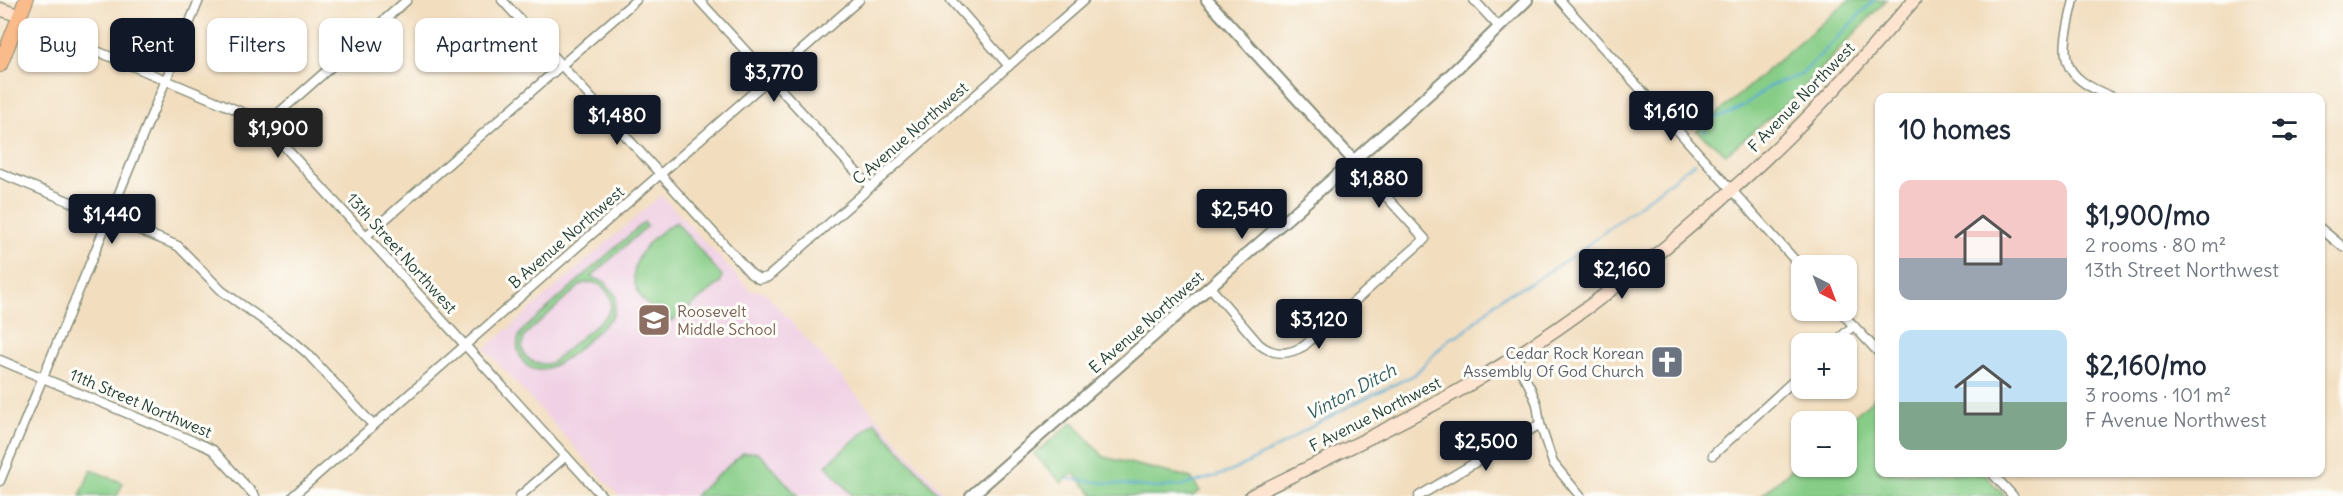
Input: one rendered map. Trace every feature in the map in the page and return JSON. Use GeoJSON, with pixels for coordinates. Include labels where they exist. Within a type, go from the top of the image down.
{"type":"FeatureCollection","features":[{"type":"Feature","properties":{"kind":"main road"},"geometry":{"type":"LineString","coordinates":[[0,65],[26,0]]}},
{"type":"Feature","properties":{"kind":"main road","name":"F Avenue Northwest"},"geometry":{"type":"LineString","coordinates":[[1251,496],[1465,387],[1616,286],[1733,190],[1843,80],[1914,0]]}},
{"type":"Feature","properties":{"kind":"main road"},"geometry":{"type":"LineString","coordinates":[[0,9],[20,16]]}},
{"type":"Feature","properties":{"kind":"street"},"geometry":{"type":"LineString","coordinates":[[0,481],[199,0]]}},
{"type":"Feature","properties":{"kind":"street"},"geometry":{"type":"LineString","coordinates":[[265,125],[408,0]]}},
{"type":"Feature","properties":{"kind":"street"},"geometry":{"type":"LineString","coordinates":[[502,0],[660,174]]}},
{"type":"Feature","properties":{"kind":"street"},"geometry":{"type":"LineString","coordinates":[[366,236],[636,0]]}},
{"type":"Feature","properties":{"kind":"street"},"geometry":{"type":"LineString","coordinates":[[699,0],[870,187]]}},
{"type":"Feature","properties":{"kind":"street","name":"B Avenue Northwest"},"geometry":{"type":"LineString","coordinates":[[293,496],[859,0]]}},
{"type":"Feature","properties":{"kind":"street"},"geometry":{"type":"LineString","coordinates":[[951,0],[1009,66]]}},
{"type":"Feature","properties":{"kind":"street","name":"C Avenue Northwest"},"geometry":{"type":"LineString","coordinates":[[660,174],[751,274],[759,279],[768,277],[1084,0]]}},
{"type":"Feature","properties":{"kind":"street"},"geometry":{"type":"LineString","coordinates":[[1207,0],[1425,239],[1304,346],[1291,353],[1267,351],[1210,286]]}},
{"type":"Feature","properties":{"kind":"street"},"geometry":{"type":"LineString","coordinates":[[1474,0],[1498,26]]}},
{"type":"Feature","properties":{"kind":"street","name":"E Avenue Northwest"},"geometry":{"type":"LineString","coordinates":[[970,496],[1450,75],[1527,0]]}},
{"type":"Feature","properties":{"kind":"street"},"geometry":{"type":"LineString","coordinates":[[1560,0],[1791,256]]}},
{"type":"Feature","properties":{"kind":"street"},"geometry":{"type":"LineString","coordinates":[[2074,0],[2066,34],[2066,59],[2076,78],[2090,88],[2102,93]]}},
{"type":"Feature","properties":{"kind":"street","name":"13th Street Northwest"},"geometry":{"type":"LineString","coordinates":[[98,52],[256,118],[265,125],[602,496]]}},
{"type":"Feature","properties":{"kind":"street"},"geometry":{"type":"LineString","coordinates":[[0,173],[178,246],[222,291],[308,353],[373,425]]}},
{"type":"Feature","properties":{"kind":"street"},"geometry":{"type":"LineString","coordinates":[[2325,232],[2343,248]]}},
{"type":"Feature","properties":{"kind":"street"},"geometry":{"type":"LineString","coordinates":[[1849,321],[1875,349]]}},
{"type":"Feature","properties":{"kind":"street"},"geometry":{"type":"LineString","coordinates":[[1845,333],[1853,326]]}},
{"type":"Feature","properties":{"kind":"street"},"geometry":{"type":"LineString","coordinates":[[1512,357],[1529,385],[1537,404],[1540,424],[1553,463],[1580,496]]}},
{"type":"Feature","properties":{"kind":"street","name":"11th Street Northwest"},"geometry":{"type":"LineString","coordinates":[[0,360],[213,450],[255,496]]}},
{"type":"Feature","properties":{"kind":"street"},"geometry":{"type":"LineString","coordinates":[[1713,455],[1791,383]]}},
{"type":"Feature","properties":{"kind":"street"},"geometry":{"type":"LineString","coordinates":[[1419,496],[1540,424]]}},
{"type":"Feature","properties":{"kind":"street"},"geometry":{"type":"LineString","coordinates":[[520,496],[566,456]]}},
{"type":"Feature","properties":{"kind":"street"},"geometry":{"type":"LineString","coordinates":[[1996,477],[2013,496]]}},
{"type":"Feature","properties":{"kind":"shaded area","name":"Roosevelt Middle School"},"geometry":{"type":"Polygon","coordinates":[[[661,195],[750,290],[765,292],[946,495],[619,496],[485,349],[661,195]]]}},
{"type":"Feature","properties":{"kind":"green space"},"geometry":{"type":"Polygon","coordinates":[[[1849,0],[1886,0],[1795,97],[1726,154],[1697,131],[1849,0]]]}},
{"type":"Feature","properties":{"kind":"green space"},"geometry":{"type":"Polygon","coordinates":[[[644,222],[647,226],[591,277],[605,282],[616,296],[614,314],[579,348],[552,366],[539,370],[528,367],[518,349],[518,339],[523,330],[644,222]],[[591,282],[582,284],[527,333],[522,346],[531,361],[551,363],[607,315],[611,299],[606,290],[591,282]]]}},
{"type":"Feature","properties":{"kind":"green space"},"geometry":{"type":"Polygon","coordinates":[[[676,222],[722,276],[720,283],[672,321],[654,310],[641,298],[635,285],[634,272],[638,258],[647,245],[676,222]]]}},
{"type":"Feature","properties":{"kind":"green space"},"geometry":{"type":"Polygon","coordinates":[[[1875,398],[1875,477],[1987,477],[2005,496],[1761,496],[1791,470],[1791,477],[1857,477],[1857,413],[1875,398]]]}},
{"type":"Feature","properties":{"kind":"green space"},"geometry":{"type":"Polygon","coordinates":[[[875,422],[939,494],[937,496],[853,496],[826,465],[875,422]]]}},
{"type":"Feature","properties":{"kind":"green space"},"geometry":{"type":"Polygon","coordinates":[[[1073,422],[1104,457],[1191,478],[1200,491],[1193,496],[1095,496],[1073,473],[1062,483],[1034,454],[1073,422]]]}},
{"type":"Feature","properties":{"kind":"green space"},"geometry":{"type":"Polygon","coordinates":[[[758,452],[798,496],[694,496],[743,453],[758,452]]]}},
{"type":"Feature","properties":{"kind":"green space"},"geometry":{"type":"Polygon","coordinates":[[[91,470],[123,483],[117,496],[80,496],[91,470]]]}},
{"type":"Feature","properties":{"kind":"waterway","name":"Vinton Ditch"},"geometry":{"type":"LineString","coordinates":[[1705,132],[1706,125],[1713,118],[1726,115],[1743,106],[1772,85],[1801,75],[1874,0]]}},
{"type":"Feature","properties":{"kind":"waterway","name":"Vinton Ditch"},"geometry":{"type":"LineString","coordinates":[[1068,479],[1157,488],[1185,485],[1230,472],[1355,403],[1414,375],[1449,339],[1464,332],[1502,297],[1531,283],[1577,253],[1694,163]]}},
{"type":"Feature","properties":{"kind":"place","name":"Roosevelt Middle School"},"geometry":{"type":"Point","coordinates":[654,320]}},
{"type":"Feature","properties":{"kind":"place","name":"Cedar Rock Korean Assembly Of God Church"},"geometry":{"type":"Point","coordinates":[1667,362]}}]}
